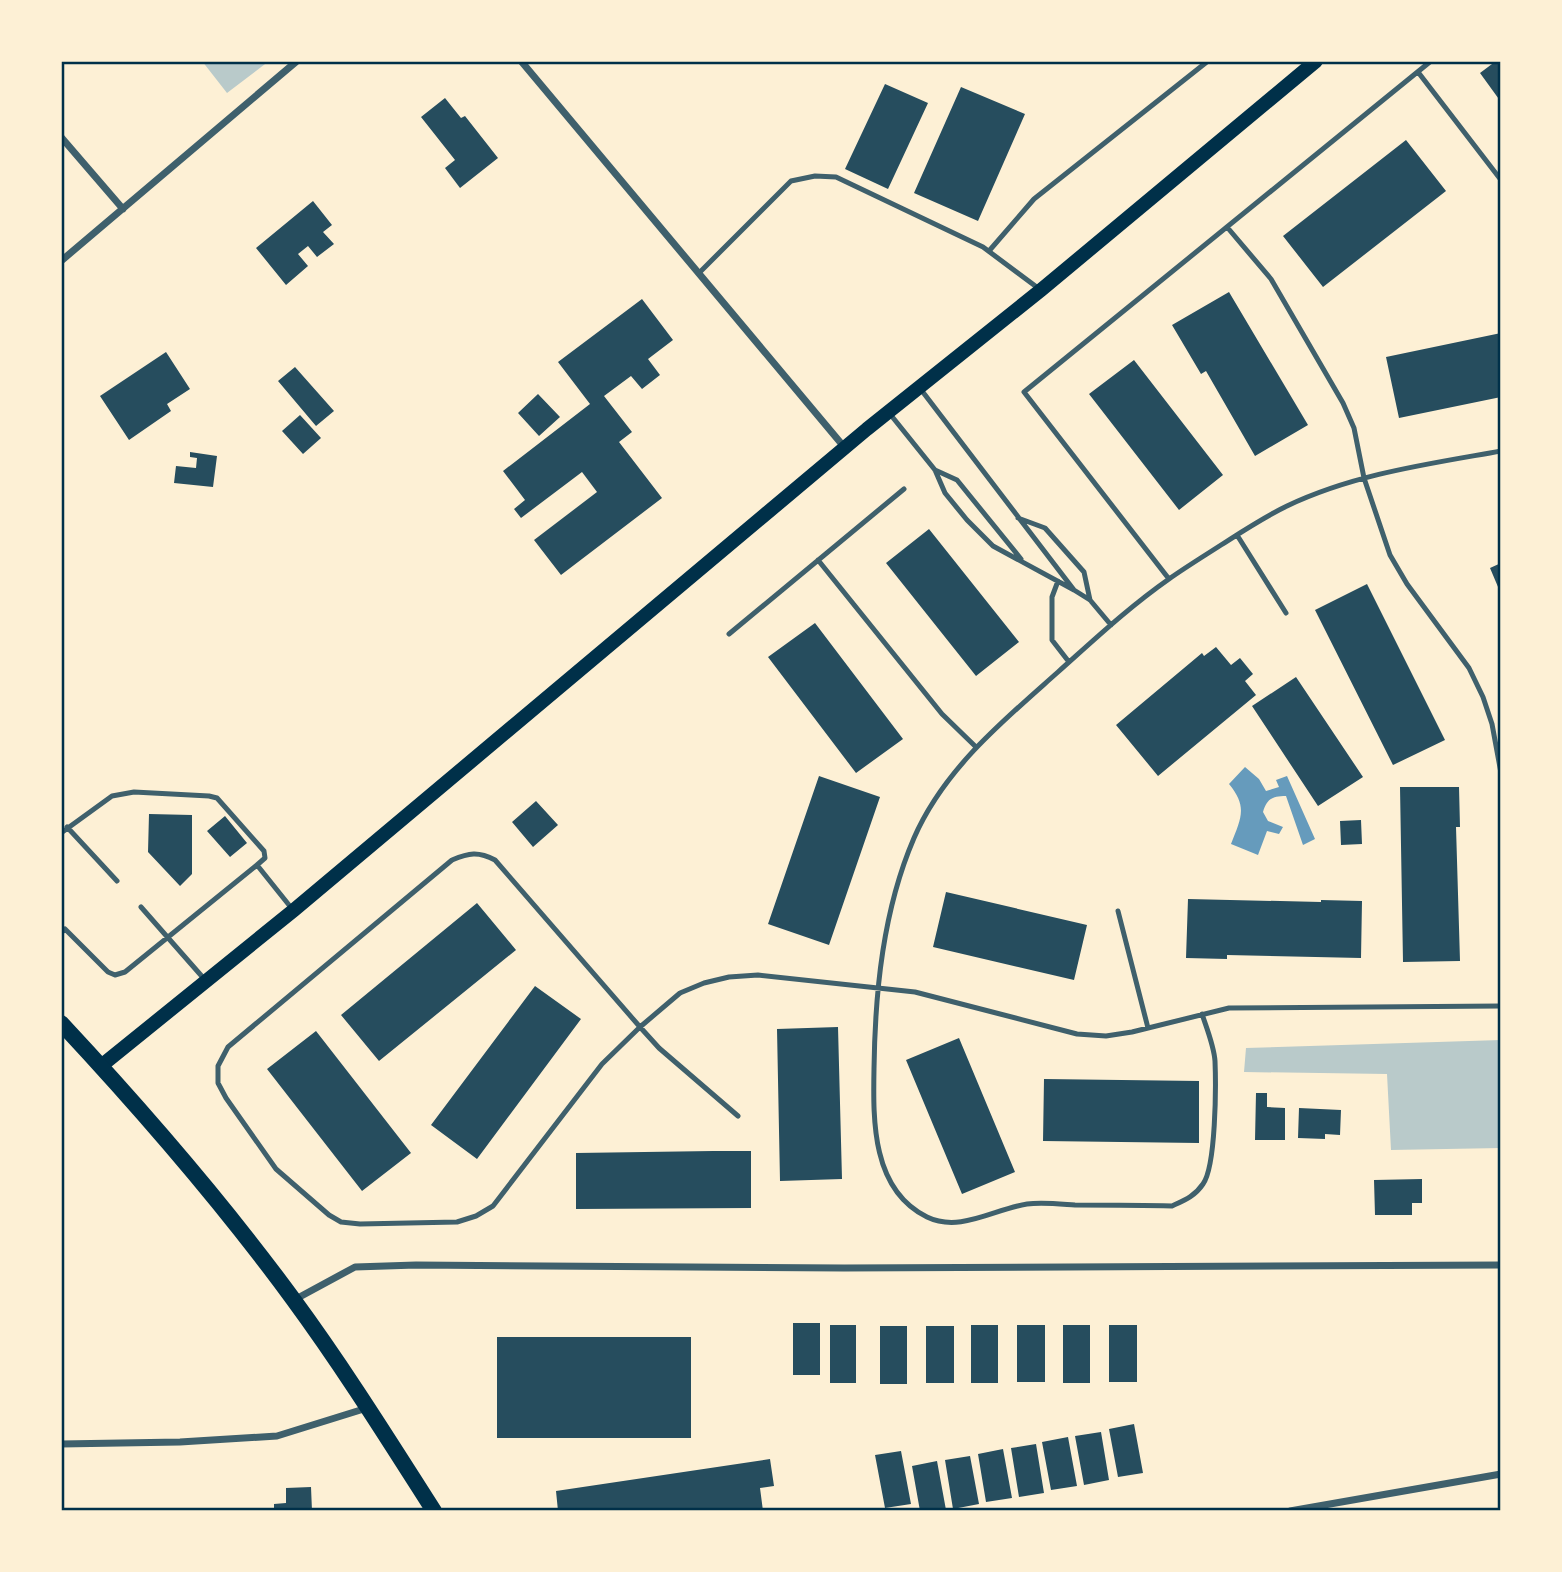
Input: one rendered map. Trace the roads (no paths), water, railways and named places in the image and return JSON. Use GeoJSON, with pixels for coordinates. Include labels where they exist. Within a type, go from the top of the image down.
{"type":"FeatureCollection","features":[{"type":"Feature","properties":{"kind":"main road"},"geometry":{"type":"LineString","coordinates":[[102,1066],[293,910],[888,412],[1041,290],[1316,61]]}},
{"type":"Feature","properties":{"kind":"main road"},"geometry":{"type":"LineString","coordinates":[[61,1023],[102,1066],[256,1249],[368,1408],[434,1511]]}},
{"type":"Feature","properties":{"kind":"street"},"geometry":{"type":"LineString","coordinates":[[61,261],[297,61]]}},
{"type":"Feature","properties":{"kind":"street"},"geometry":{"type":"LineString","coordinates":[[521,61],[845,448]]}},
{"type":"Feature","properties":{"kind":"street"},"geometry":{"type":"LineString","coordinates":[[61,137],[123,209]]}},
{"type":"Feature","properties":{"kind":"street"},"geometry":{"type":"LineString","coordinates":[[293,1300],[355,1267],[416,1265],[831,1268],[1501,1265]]}},
{"type":"Feature","properties":{"kind":"street"},"geometry":{"type":"LineString","coordinates":[[61,1444],[180,1442],[277,1436],[368,1408]]}},
{"type":"Feature","properties":{"kind":"street"},"geometry":{"type":"LineString","coordinates":[[1290,1511],[1501,1474]]}},
{"type":"Feature","properties":{"kind":"lane"},"geometry":{"type":"LineString","coordinates":[[989,251],[1034,199],[1208,61]]}},
{"type":"Feature","properties":{"kind":"lane"},"geometry":{"type":"LineString","coordinates":[[1168,579],[1024,392],[1431,61]]}},
{"type":"Feature","properties":{"kind":"lane"},"geometry":{"type":"LineString","coordinates":[[1418,72],[1501,180]]}},
{"type":"Feature","properties":{"kind":"lane"},"geometry":{"type":"LineString","coordinates":[[700,272],[791,181],[815,176],[836,177],[989,251],[1041,290]]}},
{"type":"Feature","properties":{"kind":"lane"},"geometry":{"type":"LineString","coordinates":[[1227,227],[1271,279],[1343,403],[1354,428],[1364,478],[1390,555],[1407,584],[1463,659],[1478,687],[1492,723],[1501,773]]}},
{"type":"Feature","properties":{"kind":"lane"},"geometry":{"type":"LineString","coordinates":[[919,387],[1074,590]]}},
{"type":"Feature","properties":{"kind":"lane"},"geometry":{"type":"LineString","coordinates":[[888,412],[935,470],[944,493],[993,546],[1090,600],[1111,625]]}},
{"type":"Feature","properties":{"kind":"lane"},"geometry":{"type":"LineString","coordinates":[[1202,1014],[1215,1060],[1213,1146],[1211,1166],[1205,1182],[1194,1196],[1172,1206],[1028,1204],[956,1224],[928,1218],[907,1204],[888,1178],[879,1153],[873,1108],[874,1049],[887,927],[914,839],[954,772],[976,747],[1069,662],[1168,579],[1285,506],[1393,470],[1501,451]]}},
{"type":"Feature","properties":{"kind":"lane"},"geometry":{"type":"LineString","coordinates":[[935,470],[957,480],[1024,563]]}},
{"type":"Feature","properties":{"kind":"lane"},"geometry":{"type":"LineString","coordinates":[[729,634],[904,489]]}},
{"type":"Feature","properties":{"kind":"lane"},"geometry":{"type":"LineString","coordinates":[[1018,518],[1045,528],[1084,572],[1090,600]]}},
{"type":"Feature","properties":{"kind":"lane"},"geometry":{"type":"LineString","coordinates":[[1237,535],[1286,613]]}},
{"type":"Feature","properties":{"kind":"lane"},"geometry":{"type":"LineString","coordinates":[[818,560],[942,714],[976,747]]}},
{"type":"Feature","properties":{"kind":"lane"},"geometry":{"type":"LineString","coordinates":[[1058,581],[1052,597],[1052,640],[1069,662]]}},
{"type":"Feature","properties":{"kind":"lane"},"geometry":{"type":"LineString","coordinates":[[61,832],[112,796],[124,793],[209,796],[217,798],[264,851],[265,858],[125,972],[115,975],[107,972],[62,929]]}},
{"type":"Feature","properties":{"kind":"lane"},"geometry":{"type":"LineString","coordinates":[[67,827],[117,881]]}},
{"type":"Feature","properties":{"kind":"lane"},"geometry":{"type":"LineString","coordinates":[[738,1116],[659,1048],[640,1027],[495,860],[483,854],[470,853],[452,860],[228,1047],[218,1066],[218,1083],[276,1169],[329,1216],[341,1222],[360,1224],[457,1222],[476,1216],[493,1206],[602,1064],[640,1027],[680,993],[729,977],[758,975],[915,992],[1077,1034],[1105,1036],[1229,1008],[1249,1006],[1501,1006]]}},
{"type":"Feature","properties":{"kind":"lane"},"geometry":{"type":"LineString","coordinates":[[257,865],[293,910]]}},
{"type":"Feature","properties":{"kind":"lane"},"geometry":{"type":"LineString","coordinates":[[141,907],[206,981]]}},
{"type":"Feature","properties":{"kind":"lane"},"geometry":{"type":"LineString","coordinates":[[1118,911],[1148,1028]]}},
{"type":"Feature","properties":{"kind":"water"},"geometry":{"type":"Polygon","coordinates":[[[1245,767],[1259,779],[1266,791],[1279,787],[1276,780],[1287,776],[1315,839],[1303,845],[1286,796],[1281,796],[1268,801],[1263,812],[1268,821],[1283,827],[1279,834],[1267,831],[1258,855],[1231,844],[1238,827],[1241,806],[1229,784],[1245,767]]]}}]}
